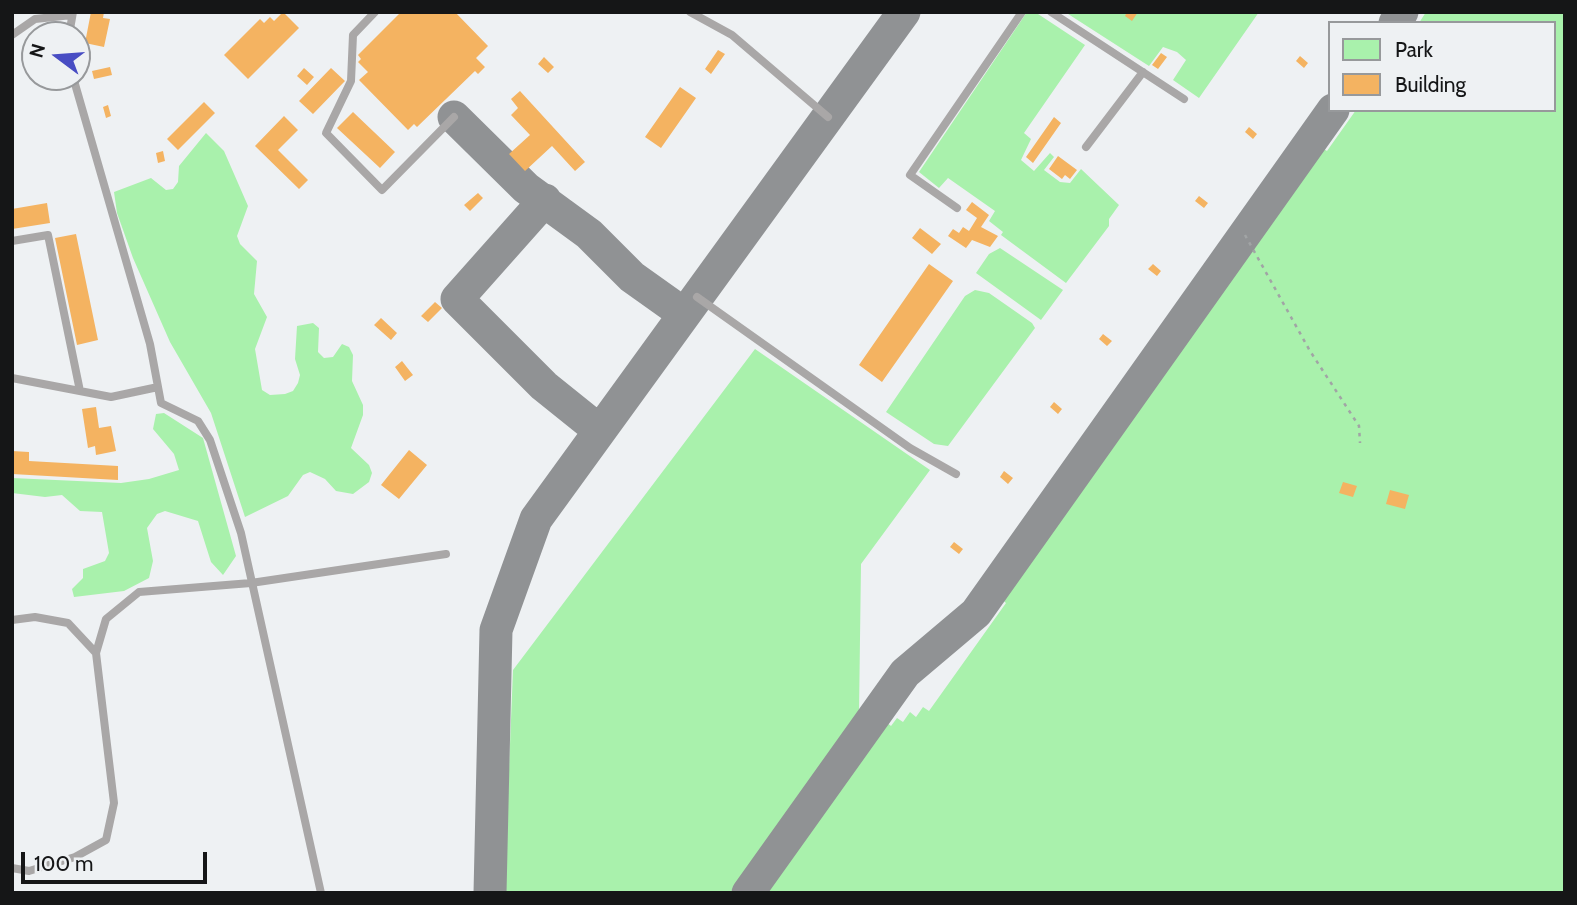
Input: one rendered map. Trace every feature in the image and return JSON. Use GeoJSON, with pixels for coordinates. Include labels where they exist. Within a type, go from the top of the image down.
{"type":"FeatureCollection","features":[{"type":"Feature","properties":{"kind":"lane"},"geometry":{"type":"LineString","coordinates":[[374,12],[353,36],[351,81],[326,133],[382,190],[454,117]]}},
{"type":"Feature","properties":{"kind":"lane"},"geometry":{"type":"LineString","coordinates":[[690,12],[732,35],[828,117]]}},
{"type":"Feature","properties":{"kind":"lane"},"geometry":{"type":"LineString","coordinates":[[957,208],[910,175],[1022,12]]}},
{"type":"Feature","properties":{"kind":"lane"},"geometry":{"type":"LineString","coordinates":[[1051,12],[1184,99]]}},
{"type":"Feature","properties":{"kind":"lane"},"geometry":{"type":"LineString","coordinates":[[12,36],[35,19],[72,14]]}},
{"type":"Feature","properties":{"kind":"lane"},"geometry":{"type":"LineString","coordinates":[[1086,147],[1143,72]]}},
{"type":"Feature","properties":{"kind":"lane"},"geometry":{"type":"LineString","coordinates":[[77,91],[150,344],[161,403],[198,421],[210,440],[241,533],[321,893]]}},
{"type":"Feature","properties":{"kind":"lane"},"geometry":{"type":"LineString","coordinates":[[12,241],[48,234],[80,391]]}},
{"type":"Feature","properties":{"kind":"lane"},"geometry":{"type":"LineString","coordinates":[[697,297],[910,448],[956,474]]}},
{"type":"Feature","properties":{"kind":"lane"},"geometry":{"type":"LineString","coordinates":[[12,378],[111,397],[158,387]]}},
{"type":"Feature","properties":{"kind":"lane"},"geometry":{"type":"LineString","coordinates":[[12,868],[29,871],[75,857],[106,840],[114,803],[96,653],[106,619],[139,592],[251,583],[446,554]]}},
{"type":"Feature","properties":{"kind":"lane"},"geometry":{"type":"LineString","coordinates":[[12,620],[35,617],[68,623],[96,653]]}},
{"type":"Feature","properties":{"kind":"path"},"geometry":{"type":"LineString","coordinates":[[1245,235],[1310,351],[1359,426],[1360,443]]}},
{"type":"Feature","properties":{"kind":"green space"},"geometry":{"type":"Polygon","coordinates":[[[1027,12],[1035,12],[1085,45],[1024,133],[1031,139],[1021,160],[1034,171],[1050,153],[1054,157],[1044,170],[1060,182],[1070,183],[1081,169],[1119,205],[1109,219],[1109,226],[1066,283],[1001,235],[1003,232],[989,221],[995,211],[948,178],[939,188],[919,172],[1027,12]]]}},
{"type":"Feature","properties":{"kind":"green space"},"geometry":{"type":"Polygon","coordinates":[[[1065,12],[1259,12],[1199,98],[1173,80],[1186,60],[1177,52],[1163,47],[1149,66],[1065,12]]]}},
{"type":"Feature","properties":{"kind":"green space"},"geometry":{"type":"Polygon","coordinates":[[[1426,12],[1565,12],[1565,893],[764,893],[886,722],[891,726],[897,718],[903,722],[910,712],[916,717],[923,707],[929,711],[1006,603],[998,596],[1319,146],[1327,151],[1355,112],[1556,112],[1556,21],[1420,21],[1426,12]]]}},
{"type":"Feature","properties":{"kind":"green space"},"geometry":{"type":"Polygon","coordinates":[[[206,133],[224,151],[248,206],[237,236],[240,244],[257,261],[254,294],[267,317],[255,349],[262,390],[270,395],[285,394],[293,391],[298,383],[300,375],[295,359],[297,326],[313,323],[319,328],[318,352],[324,358],[333,357],[342,344],[349,347],[353,355],[352,381],[363,405],[363,415],[351,448],[369,465],[372,473],[369,482],[353,494],[336,491],[325,479],[310,472],[303,475],[288,496],[245,517],[211,413],[170,342],[133,258],[117,213],[114,192],[151,178],[166,190],[173,189],[178,182],[179,166],[206,133]]]}},
{"type":"Feature","properties":{"kind":"green space"},"geometry":{"type":"Polygon","coordinates":[[[1000,248],[1063,290],[1041,320],[976,273],[989,254],[1000,248]]]}},
{"type":"Feature","properties":{"kind":"green space"},"geometry":{"type":"Polygon","coordinates":[[[975,290],[989,293],[1032,323],[1035,328],[948,446],[934,444],[886,412],[965,296],[975,290]]]}},
{"type":"Feature","properties":{"kind":"green space"},"geometry":{"type":"Polygon","coordinates":[[[755,349],[930,470],[861,564],[859,713],[730,893],[504,893],[513,670],[755,349]]]}},
{"type":"Feature","properties":{"kind":"green space"},"geometry":{"type":"Polygon","coordinates":[[[164,413],[203,438],[236,556],[223,575],[211,562],[198,521],[165,511],[157,514],[147,528],[153,561],[149,578],[124,591],[74,597],[72,589],[83,578],[83,569],[105,561],[109,553],[102,512],[80,511],[62,495],[45,497],[12,493],[12,478],[121,483],[149,479],[179,470],[174,454],[153,429],[156,414],[164,413]]]}},
{"type":"Feature","properties":{"kind":"building"},"geometry":{"type":"Polygon","coordinates":[[[91,12],[104,12],[103,18],[110,19],[104,47],[91,44],[91,12]]]}},
{"type":"Feature","properties":{"kind":"building"},"geometry":{"type":"Polygon","coordinates":[[[283,12],[299,28],[248,79],[224,55],[260,19],[264,23],[270,17],[274,21],[283,12]]]}},
{"type":"Feature","properties":{"kind":"building"},"geometry":{"type":"Polygon","coordinates":[[[401,12],[455,12],[488,46],[476,58],[485,67],[478,74],[475,71],[417,127],[414,124],[408,130],[359,80],[368,72],[358,62],[361,59],[358,55],[401,12]]]}},
{"type":"Feature","properties":{"kind":"building"},"geometry":{"type":"Polygon","coordinates":[[[1127,12],[1138,12],[1132,21],[1125,16],[1127,12]]]}},
{"type":"Feature","properties":{"kind":"building"},"geometry":{"type":"Polygon","coordinates":[[[718,50],[725,54],[711,74],[705,69],[718,50]]]}},
{"type":"Feature","properties":{"kind":"building"},"geometry":{"type":"Polygon","coordinates":[[[1161,53],[1167,57],[1158,69],[1152,65],[1161,53]]]}},
{"type":"Feature","properties":{"kind":"building"},"geometry":{"type":"Polygon","coordinates":[[[1300,56],[1308,63],[1304,68],[1296,61],[1300,56]]]}},
{"type":"Feature","properties":{"kind":"building"},"geometry":{"type":"Polygon","coordinates":[[[544,57],[554,67],[548,73],[538,64],[544,57]]]}},
{"type":"Feature","properties":{"kind":"building"},"geometry":{"type":"Polygon","coordinates":[[[110,67],[112,75],[94,79],[92,71],[110,67]]]}},
{"type":"Feature","properties":{"kind":"building"},"geometry":{"type":"Polygon","coordinates":[[[304,68],[314,77],[307,85],[297,76],[304,68]]]}},
{"type":"Feature","properties":{"kind":"building"},"geometry":{"type":"Polygon","coordinates":[[[331,68],[345,81],[313,114],[299,101],[331,68]]]}},
{"type":"Feature","properties":{"kind":"building"},"geometry":{"type":"Polygon","coordinates":[[[680,87],[696,98],[661,148],[645,137],[680,87]]]}},
{"type":"Feature","properties":{"kind":"building"},"geometry":{"type":"Polygon","coordinates":[[[520,91],[585,162],[575,171],[552,146],[525,171],[509,154],[530,135],[511,115],[518,108],[511,99],[520,91]]]}},
{"type":"Feature","properties":{"kind":"building"},"geometry":{"type":"Polygon","coordinates":[[[204,102],[215,113],[178,150],[167,139],[204,102]]]}},
{"type":"Feature","properties":{"kind":"building"},"geometry":{"type":"Polygon","coordinates":[[[108,105],[111,116],[106,118],[103,107],[108,105]]]}},
{"type":"Feature","properties":{"kind":"building"},"geometry":{"type":"Polygon","coordinates":[[[353,112],[395,152],[380,168],[337,128],[353,112]]]}},
{"type":"Feature","properties":{"kind":"building"},"geometry":{"type":"Polygon","coordinates":[[[284,116],[298,130],[278,150],[308,180],[299,189],[255,146],[284,116]]]}},
{"type":"Feature","properties":{"kind":"building"},"geometry":{"type":"Polygon","coordinates":[[[1054,117],[1061,123],[1033,163],[1026,157],[1054,117]]]}},
{"type":"Feature","properties":{"kind":"building"},"geometry":{"type":"Polygon","coordinates":[[[1249,127],[1257,134],[1253,139],[1245,132],[1249,127]]]}},
{"type":"Feature","properties":{"kind":"building"},"geometry":{"type":"Polygon","coordinates":[[[163,151],[165,161],[158,163],[156,153],[163,151]]]}},
{"type":"Feature","properties":{"kind":"building"},"geometry":{"type":"Polygon","coordinates":[[[1058,156],[1077,170],[1070,179],[1065,175],[1062,179],[1049,169],[1058,156]]]}},
{"type":"Feature","properties":{"kind":"building"},"geometry":{"type":"Polygon","coordinates":[[[478,193],[483,198],[470,211],[464,205],[478,193]]]}},
{"type":"Feature","properties":{"kind":"building"},"geometry":{"type":"Polygon","coordinates":[[[1199,196],[1208,203],[1204,208],[1195,201],[1199,196]]]}},
{"type":"Feature","properties":{"kind":"building"},"geometry":{"type":"Polygon","coordinates":[[[972,202],[989,215],[981,227],[998,236],[990,247],[972,240],[966,248],[948,236],[953,229],[959,233],[963,227],[969,231],[977,218],[966,210],[972,202]]]}},
{"type":"Feature","properties":{"kind":"building"},"geometry":{"type":"Polygon","coordinates":[[[47,203],[50,223],[12,229],[12,209],[47,203]]]}},
{"type":"Feature","properties":{"kind":"building"},"geometry":{"type":"Polygon","coordinates":[[[920,228],[941,244],[932,254],[912,238],[920,228]]]}},
{"type":"Feature","properties":{"kind":"building"},"geometry":{"type":"Polygon","coordinates":[[[76,234],[98,340],[77,345],[55,238],[76,234]]]}},
{"type":"Feature","properties":{"kind":"building"},"geometry":{"type":"Polygon","coordinates":[[[929,264],[953,281],[882,382],[859,365],[929,264]]]}},
{"type":"Feature","properties":{"kind":"building"},"geometry":{"type":"Polygon","coordinates":[[[1153,264],[1161,271],[1157,276],[1148,269],[1153,264]]]}},
{"type":"Feature","properties":{"kind":"building"},"geometry":{"type":"Polygon","coordinates":[[[435,302],[442,308],[428,322],[421,316],[435,302]]]}},
{"type":"Feature","properties":{"kind":"building"},"geometry":{"type":"Polygon","coordinates":[[[381,318],[397,333],[391,340],[374,325],[381,318]]]}},
{"type":"Feature","properties":{"kind":"building"},"geometry":{"type":"Polygon","coordinates":[[[1103,334],[1112,341],[1107,346],[1099,339],[1103,334]]]}},
{"type":"Feature","properties":{"kind":"building"},"geometry":{"type":"Polygon","coordinates":[[[402,361],[413,375],[405,381],[395,367],[402,361]]]}},
{"type":"Feature","properties":{"kind":"building"},"geometry":{"type":"Polygon","coordinates":[[[1054,402],[1062,409],[1058,414],[1050,407],[1054,402]]]}},
{"type":"Feature","properties":{"kind":"building"},"geometry":{"type":"Polygon","coordinates":[[[96,407],[99,428],[111,426],[116,451],[96,455],[95,446],[88,448],[82,409],[96,407]]]}},
{"type":"Feature","properties":{"kind":"building"},"geometry":{"type":"Polygon","coordinates":[[[409,450],[427,465],[399,499],[381,485],[409,450]]]}},
{"type":"Feature","properties":{"kind":"building"},"geometry":{"type":"Polygon","coordinates":[[[12,451],[29,452],[29,461],[118,466],[118,480],[12,474],[12,451]]]}},
{"type":"Feature","properties":{"kind":"building"},"geometry":{"type":"Polygon","coordinates":[[[1004,471],[1013,478],[1008,484],[1000,477],[1004,471]]]}},
{"type":"Feature","properties":{"kind":"building"},"geometry":{"type":"Polygon","coordinates":[[[1343,482],[1357,486],[1353,497],[1339,493],[1343,482]]]}},
{"type":"Feature","properties":{"kind":"building"},"geometry":{"type":"Polygon","coordinates":[[[1390,490],[1409,495],[1405,509],[1386,504],[1390,490]]]}},
{"type":"Feature","properties":{"kind":"building"},"geometry":{"type":"Polygon","coordinates":[[[954,542],[963,549],[959,554],[950,547],[954,542]]]}},
{"type":"Feature","properties":{"kind":"taxiway"},"geometry":{"type":"LineString","coordinates":[[490,893],[496,630],[536,519],[904,12]]}},
{"type":"Feature","properties":{"kind":"taxiway"},"geometry":{"type":"LineString","coordinates":[[1396,21],[1402,12]]}},
{"type":"Feature","properties":{"kind":"taxiway"},"geometry":{"type":"LineString","coordinates":[[748,893],[905,673],[976,613],[1332,112]]}},
{"type":"Feature","properties":{"kind":"taxiway"},"geometry":{"type":"LineString","coordinates":[[454,117],[526,188],[589,234],[632,277],[684,314]]}},
{"type":"Feature","properties":{"kind":"taxiway"},"geometry":{"type":"LineString","coordinates":[[545,200],[457,299],[544,386],[600,431]]}}]}
